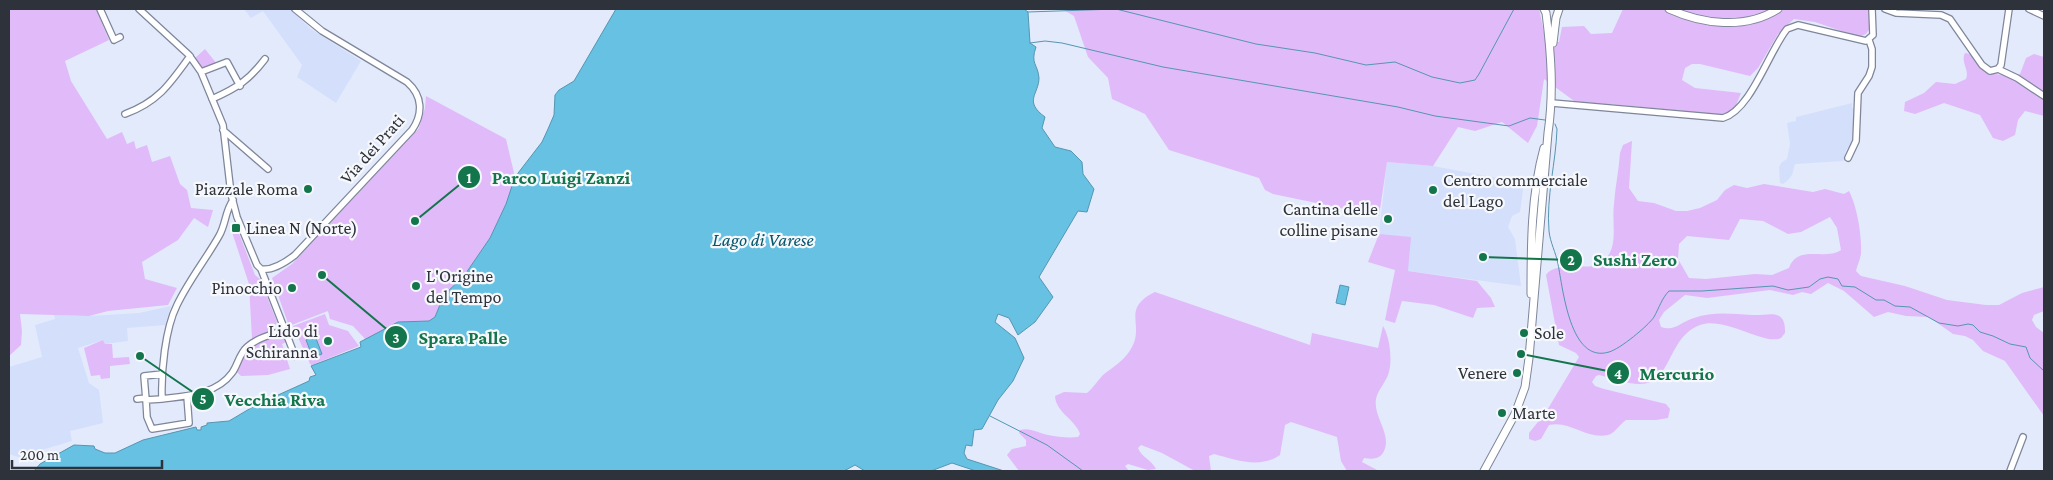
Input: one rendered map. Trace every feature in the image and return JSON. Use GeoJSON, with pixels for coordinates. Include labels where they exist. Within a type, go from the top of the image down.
{"type":"FeatureCollection","features":[{"type":"Feature","properties":{"kind":"main road"},"geometry":{"type":"LineString","coordinates":[[1551,56],[1559,9]]}},
{"type":"Feature","properties":{"kind":"main road"},"geometry":{"type":"LineString","coordinates":[[1669,9],[1700,20],[1725,23],[1750,20],[1778,9]]}},
{"type":"Feature","properties":{"kind":"main road"},"geometry":{"type":"LineString","coordinates":[[1484,471],[1516,414],[1525,387],[1532,331],[1552,103],[1551,56],[1546,10]]}},
{"type":"Feature","properties":{"kind":"main road"},"geometry":{"type":"LineString","coordinates":[[1532,331],[1530,256],[1537,172],[1548,132]]}},
{"type":"Feature","properties":{"kind":"main road"},"geometry":{"type":"LineString","coordinates":[[1533,225],[1538,220],[1540,197],[1544,188]]}},
{"type":"Feature","properties":{"kind":"main road"},"geometry":{"type":"LineString","coordinates":[[1533,225],[1537,229],[1538,258]]}},
{"type":"Feature","properties":{"kind":"street"},"geometry":{"type":"LineString","coordinates":[[100,9],[114,40],[120,37]]}},
{"type":"Feature","properties":{"kind":"street"},"geometry":{"type":"LineString","coordinates":[[140,9],[190,56],[201,72],[223,130],[228,178],[240,225],[257,265],[261,269],[295,356]]}},
{"type":"Feature","properties":{"kind":"street","name":"Via dei Prati"},"geometry":{"type":"LineString","coordinates":[[261,269],[266,270],[282,264],[291,258],[416,125],[420,112],[417,93],[407,82],[322,31],[295,9]]}},
{"type":"Feature","properties":{"kind":"street"},"geometry":{"type":"LineString","coordinates":[[1552,103],[1724,118],[1735,112],[1742,104],[1783,34],[1792,26],[1798,25],[1863,41],[1869,40],[1873,35],[1874,28],[1872,9]]}},
{"type":"Feature","properties":{"kind":"street"},"geometry":{"type":"LineString","coordinates":[[1884,9],[1896,13],[1941,15],[1950,19],[1982,65],[1990,71],[1998,69],[2017,78],[2044,96]]}},
{"type":"Feature","properties":{"kind":"street"},"geometry":{"type":"LineString","coordinates":[[1998,69],[2001,65],[2009,9]]}},
{"type":"Feature","properties":{"kind":"street"},"geometry":{"type":"LineString","coordinates":[[2029,9],[2044,16]]}},
{"type":"Feature","properties":{"kind":"street"},"geometry":{"type":"LineString","coordinates":[[1848,158],[1856,141],[1858,93],[1869,76],[1872,67],[1872,49],[1869,40]]}},
{"type":"Feature","properties":{"kind":"street"},"geometry":{"type":"LineString","coordinates":[[125,114],[145,106],[159,96],[190,56]]}},
{"type":"Feature","properties":{"kind":"street"},"geometry":{"type":"LineString","coordinates":[[212,98],[240,86],[265,59]]}},
{"type":"Feature","properties":{"kind":"street"},"geometry":{"type":"LineString","coordinates":[[201,72],[227,62],[240,86]]}},
{"type":"Feature","properties":{"kind":"street"},"geometry":{"type":"LineString","coordinates":[[223,130],[268,169]]}},
{"type":"Feature","properties":{"kind":"street"},"geometry":{"type":"LineString","coordinates":[[162,399],[162,374],[174,311],[221,233],[228,208],[233,200]]}},
{"type":"Feature","properties":{"kind":"street"},"geometry":{"type":"LineString","coordinates":[[138,398],[162,399],[207,391],[220,384],[233,372],[246,348],[262,338],[286,330]]}},
{"type":"Feature","properties":{"kind":"street"},"geometry":{"type":"LineString","coordinates":[[162,374],[144,376],[147,418],[152,429],[188,424],[187,396]]}},
{"type":"Feature","properties":{"kind":"street"},"geometry":{"type":"LineString","coordinates":[[2010,471],[2023,437]]}},
{"type":"Feature","properties":{"kind":"shaded area"},"geometry":{"type":"Polygon","coordinates":[[[9,9],[96,9],[109,40],[65,61],[71,81],[107,139],[122,132],[127,144],[134,141],[136,149],[147,145],[152,162],[170,156],[180,184],[187,190],[191,208],[213,210],[208,227],[194,218],[178,240],[142,262],[145,279],[177,288],[168,305],[108,311],[89,316],[20,314],[21,345],[9,356],[9,9]]]}},
{"type":"Feature","properties":{"kind":"shaded area"},"geometry":{"type":"Polygon","coordinates":[[[244,9],[290,9],[311,29],[361,61],[336,103],[297,77],[302,65],[263,11],[251,18],[244,9]]]}},
{"type":"Feature","properties":{"kind":"shaded area"},"geometry":{"type":"Polygon","coordinates":[[[1062,9],[1539,9],[1546,42],[1559,42],[1562,27],[1584,26],[1591,34],[1612,33],[1623,9],[1867,9],[1869,11],[1870,28],[1866,34],[1859,37],[1815,22],[1794,19],[1778,34],[1758,68],[1750,76],[1700,64],[1692,64],[1685,68],[1682,80],[1695,88],[1741,93],[1735,108],[1726,115],[1610,104],[1577,103],[1544,79],[1537,126],[1528,143],[1502,122],[1475,131],[1458,127],[1433,166],[1387,162],[1379,216],[1273,194],[1265,190],[1259,178],[1169,150],[1145,114],[1112,99],[1108,78],[1088,57],[1074,16],[1062,9]]]}},
{"type":"Feature","properties":{"kind":"shaded area"},"geometry":{"type":"Polygon","coordinates":[[[205,49],[217,64],[203,70],[195,58],[205,49]]]}},
{"type":"Feature","properties":{"kind":"shaded area"},"geometry":{"type":"Polygon","coordinates":[[[1965,53],[1974,58],[1985,71],[2002,75],[2020,74],[2026,58],[2034,54],[2044,57],[2044,116],[2025,111],[2018,120],[2015,135],[2003,141],[1993,138],[1980,115],[1944,103],[1915,114],[1904,111],[1905,102],[1924,93],[1936,82],[1955,84],[1966,79],[1965,53]]]}},
{"type":"Feature","properties":{"kind":"shaded area"},"geometry":{"type":"Polygon","coordinates":[[[426,96],[506,139],[515,177],[506,204],[490,238],[464,276],[444,295],[435,317],[429,321],[415,322],[366,340],[353,326],[330,319],[328,311],[289,326],[272,278],[292,264],[419,128],[425,108],[426,96]]]}},
{"type":"Feature","properties":{"kind":"shaded area"},"geometry":{"type":"Polygon","coordinates":[[[1852,103],[1852,108],[1855,108],[1854,135],[1852,144],[1846,150],[1843,161],[1795,164],[1792,175],[1783,184],[1780,183],[1779,167],[1787,159],[1790,144],[1787,123],[1796,121],[1796,117],[1852,103]]]}},
{"type":"Feature","properties":{"kind":"shaded area"},"geometry":{"type":"Polygon","coordinates":[[[1632,141],[1629,188],[1638,201],[1654,203],[1676,211],[1687,211],[1700,208],[1717,200],[1725,190],[1734,185],[1747,188],[1764,184],[1813,192],[1825,189],[1844,194],[1849,191],[1857,213],[1860,230],[1861,255],[1856,271],[1861,276],[1905,286],[1947,300],[1986,305],[1999,305],[2022,293],[2044,287],[2044,311],[2034,315],[2032,320],[2036,327],[2044,333],[2044,416],[2005,361],[1983,351],[1973,340],[1965,336],[1953,334],[1929,317],[1906,316],[1888,312],[1874,317],[1844,291],[1828,283],[1811,294],[1802,292],[1793,295],[1770,290],[1707,298],[1685,295],[1664,312],[1659,320],[1661,327],[1674,327],[1690,319],[1709,314],[1770,314],[1783,319],[1785,333],[1781,338],[1774,339],[1721,324],[1710,323],[1700,325],[1689,331],[1681,339],[1664,368],[1650,382],[1635,384],[1599,375],[1592,382],[1595,386],[1604,389],[1666,404],[1670,409],[1668,418],[1626,420],[1611,434],[1600,436],[1564,425],[1549,425],[1541,439],[1535,441],[1529,439],[1529,433],[1546,412],[1579,357],[1576,353],[1559,345],[1546,275],[1550,271],[1561,267],[1594,266],[1609,255],[1612,248],[1613,213],[1620,153],[1623,145],[1632,141]],[[1830,217],[1801,232],[1788,234],[1763,221],[1740,219],[1729,240],[1687,236],[1679,244],[1678,259],[1689,278],[1706,279],[1755,274],[1772,275],[1789,268],[1793,261],[1799,257],[1835,253],[1841,250],[1837,228],[1830,217]]]}},
{"type":"Feature","properties":{"kind":"shaded area"},"geometry":{"type":"Polygon","coordinates":[[[1387,162],[1433,166],[1524,183],[1520,212],[1512,216],[1508,227],[1515,239],[1521,286],[1408,271],[1379,234],[1387,162]]]}},
{"type":"Feature","properties":{"kind":"shaded area"},"geometry":{"type":"Polygon","coordinates":[[[235,229],[238,231],[255,275],[260,279],[277,322],[273,330],[252,339],[249,284],[232,232],[235,229]]]}},
{"type":"Feature","properties":{"kind":"shaded area"},"geometry":{"type":"Polygon","coordinates":[[[1379,234],[1411,237],[1408,271],[1477,281],[1491,298],[1495,307],[1477,308],[1473,318],[1434,305],[1402,301],[1395,323],[1385,320],[1395,270],[1368,262],[1379,234]]]}},
{"type":"Feature","properties":{"kind":"shaded area"},"geometry":{"type":"Polygon","coordinates":[[[1155,292],[1310,345],[1312,333],[1378,348],[1383,326],[1389,343],[1390,370],[1377,396],[1376,406],[1386,438],[1386,445],[1380,456],[1373,459],[1364,458],[1362,462],[1379,471],[1347,471],[1341,461],[1337,437],[1291,422],[1285,425],[1280,455],[1264,462],[1248,462],[1214,454],[1209,456],[1211,471],[1195,471],[1162,453],[1141,445],[1138,448],[1139,451],[1156,469],[1148,470],[1128,464],[1125,466],[1129,471],[1019,471],[1007,455],[1012,449],[1026,446],[1026,440],[1019,433],[1020,430],[1031,430],[1059,437],[1078,437],[1080,434],[1078,429],[1062,412],[1055,396],[1064,392],[1087,393],[1103,375],[1123,359],[1133,345],[1136,330],[1136,310],[1145,298],[1155,292]]]}},
{"type":"Feature","properties":{"kind":"shaded area"},"geometry":{"type":"Polygon","coordinates":[[[171,306],[165,325],[127,328],[128,341],[105,344],[103,340],[78,348],[89,383],[99,390],[103,423],[70,431],[72,441],[18,457],[9,454],[9,367],[42,357],[35,325],[55,319],[54,315],[89,316],[139,313],[171,306]]]}},
{"type":"Feature","properties":{"kind":"shaded area","name":"Lido di Schiranna"},"geometry":{"type":"Polygon","coordinates":[[[325,314],[329,325],[348,331],[359,346],[312,365],[293,326],[325,314]]]}},
{"type":"Feature","properties":{"kind":"shaded area"},"geometry":{"type":"Polygon","coordinates":[[[284,333],[288,341],[282,344],[290,369],[268,375],[241,376],[236,371],[244,354],[254,344],[284,333]]]}},
{"type":"Feature","properties":{"kind":"shaded area"},"geometry":{"type":"Polygon","coordinates":[[[103,340],[105,344],[112,344],[113,358],[129,357],[130,364],[110,366],[110,378],[101,379],[100,375],[91,376],[84,348],[103,340]]]}},
{"type":"Feature","properties":{"kind":"water","name":"Lago di Varese"},"geometry":{"type":"Polygon","coordinates":[[[616,9],[1024,9],[1028,12],[1030,43],[1036,47],[1034,61],[1039,78],[1033,102],[1038,111],[1045,117],[1042,128],[1055,147],[1071,151],[1082,162],[1083,174],[1094,189],[1087,212],[1078,211],[1039,277],[1053,297],[1035,322],[1018,335],[1009,318],[998,314],[995,322],[1015,338],[1024,358],[1013,381],[998,400],[982,429],[974,430],[972,446],[966,445],[964,453],[967,459],[1004,471],[976,471],[952,463],[931,471],[865,471],[855,465],[844,471],[34,471],[40,464],[74,445],[94,446],[95,449],[105,453],[115,453],[143,440],[196,427],[197,430],[201,430],[201,427],[207,425],[207,423],[229,421],[256,405],[309,381],[310,377],[316,375],[311,366],[361,347],[360,342],[398,322],[429,321],[435,317],[444,295],[464,276],[490,238],[506,204],[515,177],[542,142],[554,115],[555,95],[559,90],[574,81],[616,9]]]}},
{"type":"Feature","properties":{"kind":"water"},"geometry":{"type":"Polygon","coordinates":[[[1340,285],[1349,287],[1345,305],[1336,303],[1340,285]]]}},
{"type":"Feature","properties":{"kind":"water"},"geometry":{"type":"Polygon","coordinates":[[[315,336],[322,354],[313,358],[306,340],[315,336]]]}},
{"type":"Feature","properties":{"kind":"waterway"},"geometry":{"type":"LineString","coordinates":[[1028,12],[1116,9],[1256,44],[1315,53],[1366,65],[1395,62],[1432,77],[1460,83],[1475,80],[1514,9]]}},
{"type":"Feature","properties":{"kind":"waterway"},"geometry":{"type":"LineString","coordinates":[[1030,43],[1045,41],[1062,43],[1163,67],[1398,107],[1435,116],[1509,126],[1530,118],[1545,120]]}},
{"type":"Feature","properties":{"kind":"waterway"},"geometry":{"type":"LineString","coordinates":[[1555,124],[1557,129],[1548,218],[1550,235],[1571,322],[1577,336],[1585,347],[1596,353],[1614,350],[1640,331],[1654,317],[1662,300],[1669,291],[1702,291],[1773,286],[1788,290],[1809,287],[1820,279],[1828,277],[1838,279],[1842,286],[1855,287],[1876,300],[1884,300],[1895,306],[1910,307],[1939,323],[1958,326],[1973,325],[1980,332],[2010,344],[2026,347],[2030,358],[2044,371]]}},
{"type":"Feature","properties":{"kind":"waterway"},"geometry":{"type":"LineString","coordinates":[[990,416],[1047,445],[1083,471]]}},
{"type":"Feature","properties":{"kind":"place","name":"Piazzale Roma"},"geometry":{"type":"Point","coordinates":[308,189]}},
{"type":"Feature","properties":{"kind":"place","name":"Centro commerciale del Lago"},"geometry":{"type":"Point","coordinates":[1433,190]}},
{"type":"Feature","properties":{"kind":"place","name":"Cantina delle colline pisane"},"geometry":{"type":"Point","coordinates":[1388,219]}},
{"type":"Feature","properties":{"kind":"place","name":"Parco Luigi Zanzi"},"geometry":{"type":"Point","coordinates":[415,221]}},
{"type":"Feature","properties":{"kind":"place","name":"Linea N (Norte)"},"geometry":{"type":"Point","coordinates":[236,228]}},
{"type":"Feature","properties":{"kind":"place","name":"Sushi Zero"},"geometry":{"type":"Point","coordinates":[1483,257]}},
{"type":"Feature","properties":{"kind":"place","name":"Spara Palle"},"geometry":{"type":"Point","coordinates":[322,275]}},
{"type":"Feature","properties":{"kind":"place","name":"L'Origine del Tempo"},"geometry":{"type":"Point","coordinates":[416,286]}},
{"type":"Feature","properties":{"kind":"place","name":"Pinocchio"},"geometry":{"type":"Point","coordinates":[292,288]}},
{"type":"Feature","properties":{"kind":"place","name":"Sole"},"geometry":{"type":"Point","coordinates":[1524,333]}},
{"type":"Feature","properties":{"kind":"place","name":"Lido di Schiranna"},"geometry":{"type":"Point","coordinates":[328,341]}},
{"type":"Feature","properties":{"kind":"place","name":"Mercurio"},"geometry":{"type":"Point","coordinates":[1521,354]}},
{"type":"Feature","properties":{"kind":"place","name":"Vecchia Riva"},"geometry":{"type":"Point","coordinates":[140,356]}},
{"type":"Feature","properties":{"kind":"place","name":"Venere"},"geometry":{"type":"Point","coordinates":[1517,373]}},
{"type":"Feature","properties":{"kind":"place","name":"Marte"},"geometry":{"type":"Point","coordinates":[1502,413]}}]}
